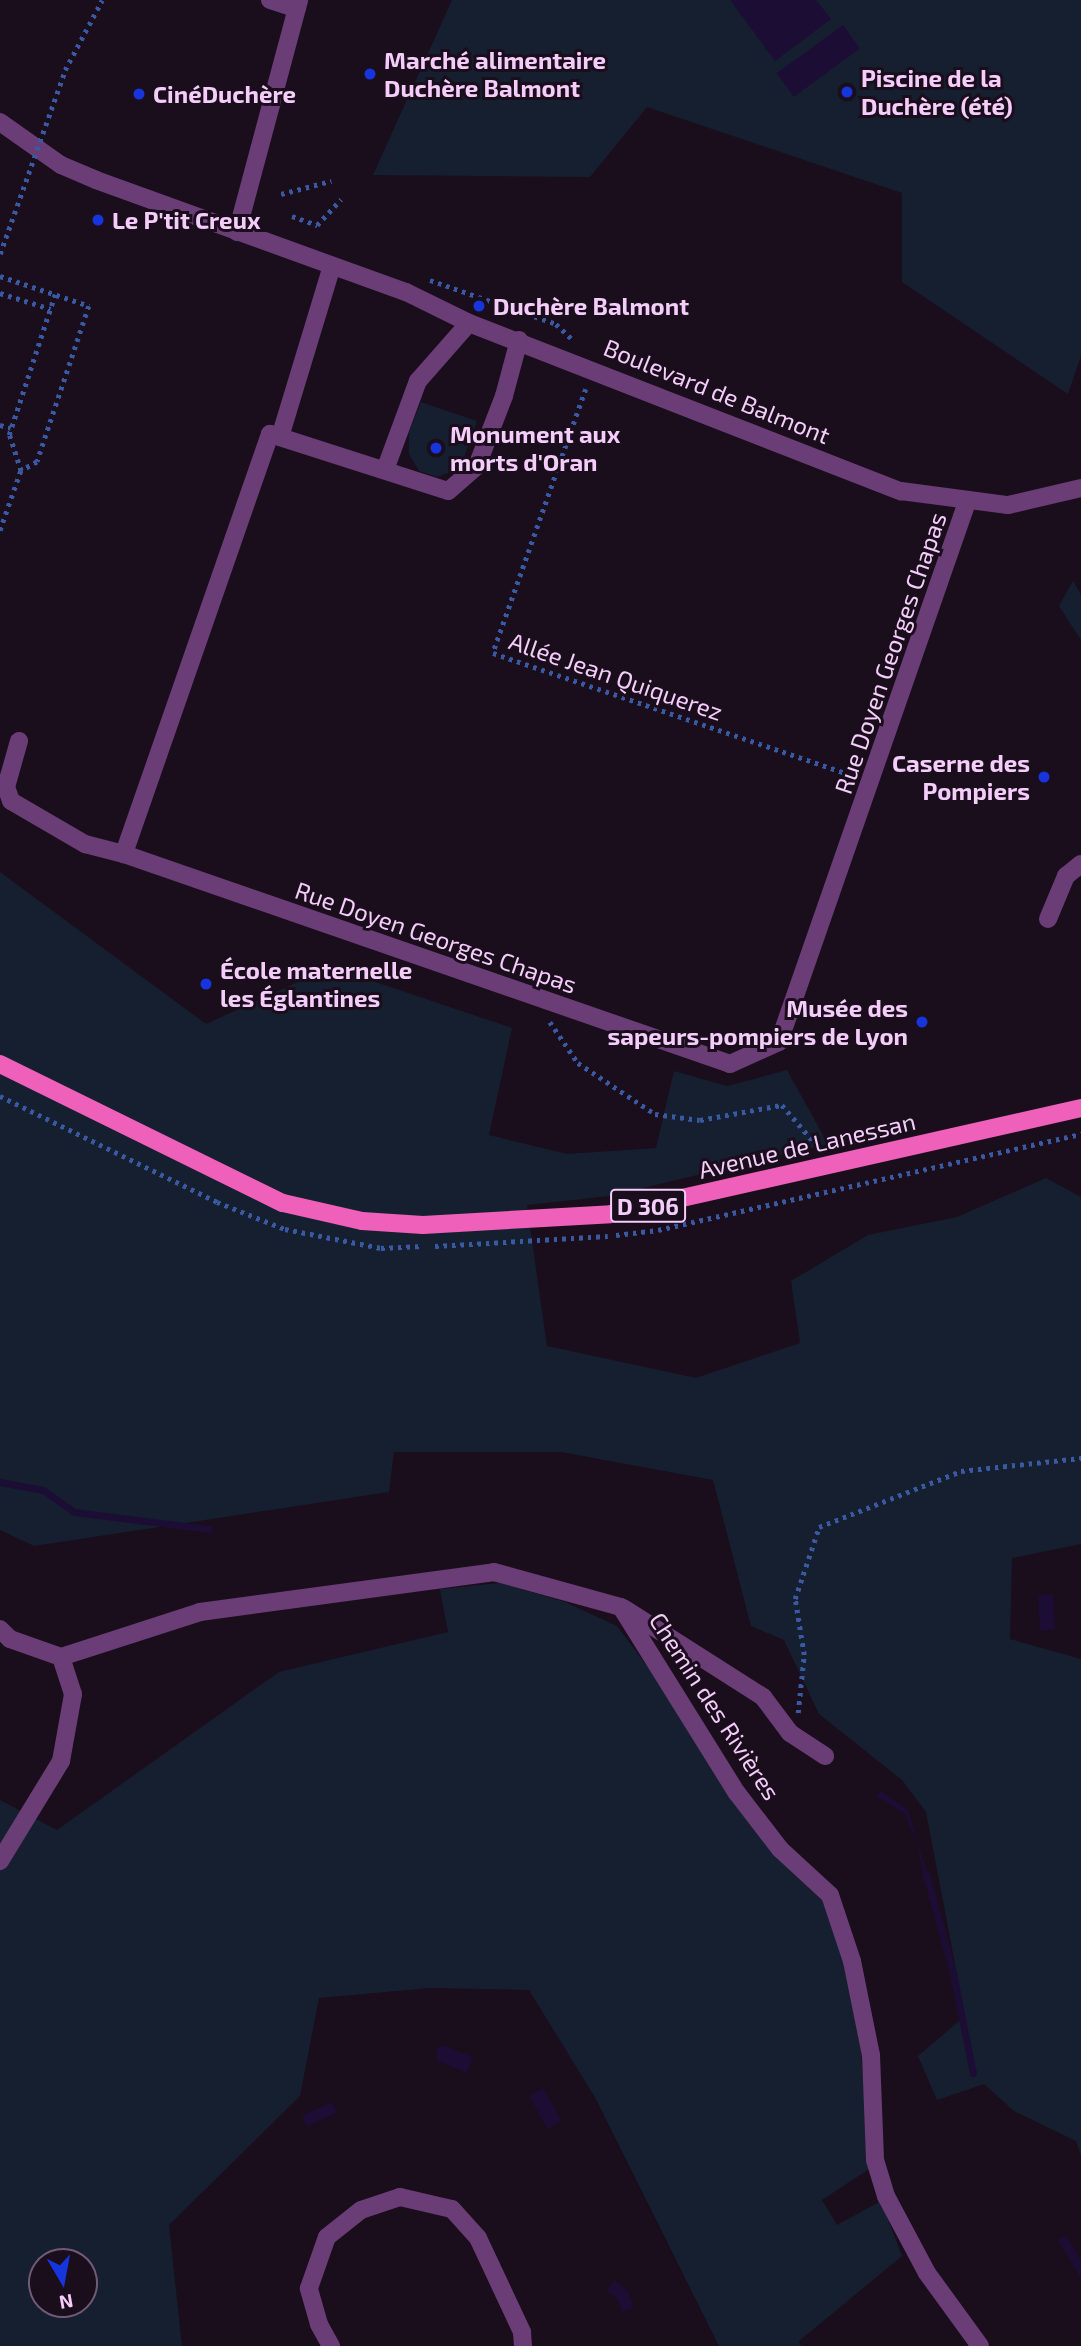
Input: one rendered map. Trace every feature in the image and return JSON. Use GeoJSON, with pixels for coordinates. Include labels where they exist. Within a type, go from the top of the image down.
{"type":"FeatureCollection","features":[{"type":"Feature","properties":{"kind":"main road","name":"Avenue de Lanessan"},"geometry":{"type":"LineString","coordinates":[[0,1064],[282,1203],[322,1214],[422,1225],[611,1214],[1081,1108]]}},
{"type":"Feature","properties":{"kind":"street"},"geometry":{"type":"LineString","coordinates":[[237,232],[298,4],[270,0]]}},
{"type":"Feature","properties":{"kind":"street","name":"Boulevard de Balmont"},"geometry":{"type":"LineString","coordinates":[[0,122],[61,165],[332,267],[406,292],[469,323],[519,340],[901,491],[967,502],[1008,505],[1081,488]]}},
{"type":"Feature","properties":{"kind":"street"},"geometry":{"type":"LineString","coordinates":[[280,437],[332,267]]}},
{"type":"Feature","properties":{"kind":"street"},"geometry":{"type":"LineString","coordinates":[[385,470],[418,381],[469,323]]}},
{"type":"Feature","properties":{"kind":"street"},"geometry":{"type":"LineString","coordinates":[[124,854],[270,434],[448,491],[477,466],[504,396],[519,340]]}},
{"type":"Feature","properties":{"kind":"street","name":"Rue Doyen Georges Chapas"},"geometry":{"type":"LineString","coordinates":[[19,741],[6,787],[11,801],[85,844],[124,854],[730,1064],[779,1042],[872,782],[967,502]]}},
{"type":"Feature","properties":{"kind":"street"},"geometry":{"type":"LineString","coordinates":[[1048,919],[1066,876],[1081,864]]}},
{"type":"Feature","properties":{"kind":"street","name":"Chemin des Rivières"},"geometry":{"type":"LineString","coordinates":[[61,1657],[200,1612],[494,1572],[621,1607],[737,1793],[780,1849],[830,1895],[852,1961],[871,2055],[875,2160],[886,2196],[928,2273],[980,2346]]}},
{"type":"Feature","properties":{"kind":"street"},"geometry":{"type":"LineString","coordinates":[[621,1607],[763,1697],[790,1733],[825,1756]]}},
{"type":"Feature","properties":{"kind":"street"},"geometry":{"type":"LineString","coordinates":[[0,1629],[10,1639],[61,1657],[73,1694],[61,1761],[0,1861]]}},
{"type":"Feature","properties":{"kind":"street"},"geometry":{"type":"LineString","coordinates":[[331,2346],[319,2324],[309,2288],[327,2237],[361,2210],[400,2197],[452,2209],[478,2238],[522,2332],[523,2346]]}},
{"type":"Feature","properties":{"kind":"path"},"geometry":{"type":"LineString","coordinates":[[0,254],[65,70],[102,0]]}},
{"type":"Feature","properties":{"kind":"path"},"geometry":{"type":"LineString","coordinates":[[281,194],[331,181]]}},
{"type":"Feature","properties":{"kind":"path"},"geometry":{"type":"LineString","coordinates":[[292,216],[317,225],[341,199]]}},
{"type":"Feature","properties":{"kind":"path","name":"Boulevard de Balmont"},"geometry":{"type":"LineString","coordinates":[[416,275],[556,324],[572,341],[585,346]]}},
{"type":"Feature","properties":{"kind":"path"},"geometry":{"type":"LineString","coordinates":[[0,276],[89,306],[37,462],[21,471]]}},
{"type":"Feature","properties":{"kind":"path"},"geometry":{"type":"LineString","coordinates":[[0,293],[51,310]]}},
{"type":"Feature","properties":{"kind":"path"},"geometry":{"type":"LineString","coordinates":[[0,531],[21,471],[9,435],[55,294]]}},
{"type":"Feature","properties":{"kind":"path","name":"Allée Jean Quiquerez"},"geometry":{"type":"LineString","coordinates":[[586,389],[493,653],[872,782]]}},
{"type":"Feature","properties":{"kind":"path"},"geometry":{"type":"LineString","coordinates":[[0,425],[12,428]]}},
{"type":"Feature","properties":{"kind":"path"},"geometry":{"type":"LineString","coordinates":[[531,996],[578,1063],[656,1114],[700,1119],[782,1105],[833,1164]]}},
{"type":"Feature","properties":{"kind":"path"},"geometry":{"type":"LineString","coordinates":[[790,1733],[800,1708],[804,1655],[795,1599],[819,1527],[961,1471],[1081,1458]]}},
{"type":"Feature","properties":{"kind":"shaded area"},"geometry":{"type":"Polygon","coordinates":[[[452,0],[1081,0],[1081,356],[1068,394],[902,282],[902,193],[647,107],[590,177],[373,175],[452,0]]]}},
{"type":"Feature","properties":{"kind":"shaded area"},"geometry":{"type":"Polygon","coordinates":[[[730,0],[816,0],[831,19],[775,61],[730,0]]]}},
{"type":"Feature","properties":{"kind":"shaded area"},"geometry":{"type":"Polygon","coordinates":[[[843,25],[860,48],[794,97],[777,73],[843,25]]]}},
{"type":"Feature","properties":{"kind":"shaded area"},"geometry":{"type":"Polygon","coordinates":[[[421,402],[477,421],[461,466],[437,477],[419,471],[409,454],[409,432],[421,402]]]}},
{"type":"Feature","properties":{"kind":"shaded area"},"geometry":{"type":"Polygon","coordinates":[[[1073,581],[1081,595],[1081,640],[1059,606],[1073,581]]]}},
{"type":"Feature","properties":{"kind":"shaded area"},"geometry":{"type":"Polygon","coordinates":[[[0,872],[206,1024],[331,967],[512,1028],[489,1135],[567,1154],[656,1148],[674,1071],[727,1086],[787,1070],[828,1144],[609,1196],[527,1205],[547,1346],[696,1378],[800,1343],[791,1281],[868,1235],[957,1217],[1046,1178],[1081,1197],[1081,1544],[1012,1558],[1010,1639],[1081,1659],[1081,2156],[1076,2141],[1014,2111],[984,2084],[937,2100],[918,2056],[965,2016],[926,1812],[902,1780],[819,1714],[784,1640],[751,1626],[713,1480],[561,1452],[394,1452],[389,1492],[34,1546],[0,1530],[0,872]]]}},
{"type":"Feature","properties":{"kind":"shaded area"},"geometry":{"type":"Polygon","coordinates":[[[500,1583],[565,1602],[617,1626],[824,1901],[845,1963],[861,2050],[869,2169],[822,2200],[837,2225],[881,2201],[902,2256],[799,2341],[801,2346],[719,2346],[596,2099],[529,1990],[430,1988],[319,1998],[300,2096],[169,2225],[182,2346],[0,2346],[0,1800],[57,1830],[279,1672],[448,1632],[440,1589],[500,1583]]]}},
{"type":"Feature","properties":{"kind":"shaded area"},"geometry":{"type":"Polygon","coordinates":[[[1053,1594],[1055,1630],[1040,1631],[1038,1595],[1053,1594]]]}},
{"type":"Feature","properties":{"kind":"shaded area"},"geometry":{"type":"Polygon","coordinates":[[[881,1791],[908,1810],[930,1882],[924,1882],[917,1842],[905,1814],[876,1796],[881,1791]]]}},
{"type":"Feature","properties":{"kind":"shaded area"},"geometry":{"type":"Polygon","coordinates":[[[442,2045],[473,2057],[467,2073],[437,2061],[437,2048],[442,2045]]]}},
{"type":"Feature","properties":{"kind":"shaded area"},"geometry":{"type":"Polygon","coordinates":[[[543,2088],[561,2121],[547,2129],[529,2096],[543,2088]]]}},
{"type":"Feature","properties":{"kind":"shaded area"},"geometry":{"type":"Polygon","coordinates":[[[332,2102],[337,2113],[307,2126],[302,2115],[332,2102]]]}},
{"type":"Feature","properties":{"kind":"shaded area"},"geometry":{"type":"Polygon","coordinates":[[[1066,2236],[1081,2260],[1081,2279],[1058,2240],[1066,2236]]]}},
{"type":"Feature","properties":{"kind":"shaded area"},"geometry":{"type":"Polygon","coordinates":[[[614,2280],[628,2291],[634,2308],[622,2312],[617,2298],[607,2291],[614,2280]]]}},
{"type":"Feature","properties":{"kind":"waterway"},"geometry":{"type":"LineString","coordinates":[[0,1482],[43,1490],[74,1512],[209,1529]]}},
{"type":"Feature","properties":{"kind":"waterway"},"geometry":{"type":"LineString","coordinates":[[926,1874],[953,1973],[973,2073]]}},
{"type":"Feature","properties":{"kind":"place","name":"Marché alimentaire Duchère Balmont"},"geometry":{"type":"Point","coordinates":[370,74]}},
{"type":"Feature","properties":{"kind":"place","name":"Piscine de la Duchère (été)"},"geometry":{"type":"Point","coordinates":[847,92]}},
{"type":"Feature","properties":{"kind":"place","name":"CinéDuchère"},"geometry":{"type":"Point","coordinates":[139,94]}},
{"type":"Feature","properties":{"kind":"place","name":"Le P'tit Creux"},"geometry":{"type":"Point","coordinates":[98,220]}},
{"type":"Feature","properties":{"kind":"place","name":"Duchère Balmont"},"geometry":{"type":"Point","coordinates":[479,306]}},
{"type":"Feature","properties":{"kind":"place","name":"Monument aux morts d'Oran"},"geometry":{"type":"Point","coordinates":[436,448]}},
{"type":"Feature","properties":{"kind":"place","name":"Caserne des Pompiers"},"geometry":{"type":"Point","coordinates":[1044,777]}},
{"type":"Feature","properties":{"kind":"place","name":"École maternelle les Églantines"},"geometry":{"type":"Point","coordinates":[206,984]}},
{"type":"Feature","properties":{"kind":"place","name":"Musée des sapeurs-pompiers de Lyon"},"geometry":{"type":"Point","coordinates":[922,1022]}}]}
